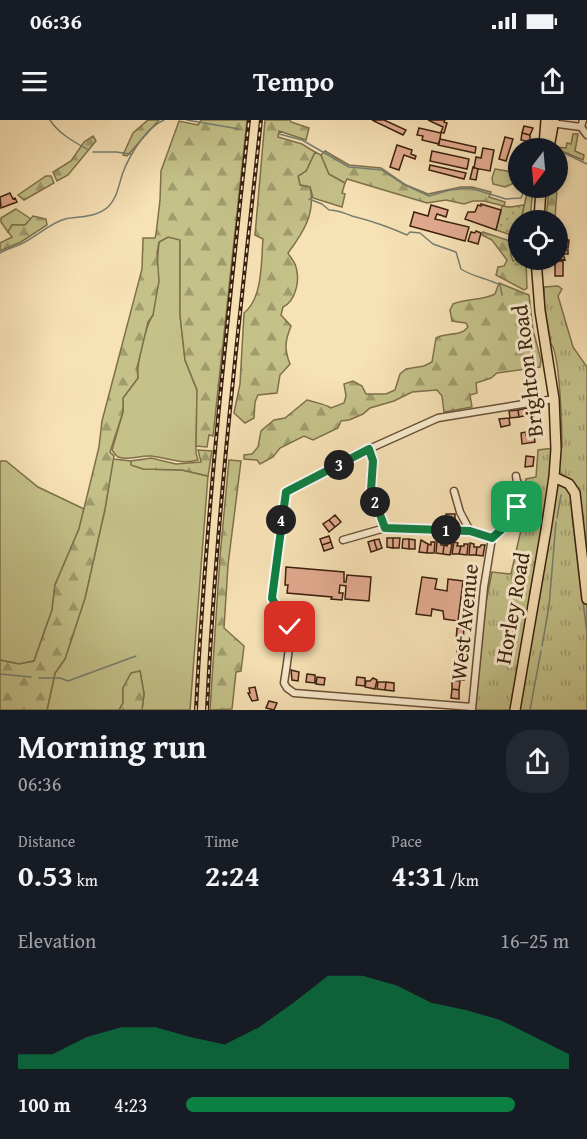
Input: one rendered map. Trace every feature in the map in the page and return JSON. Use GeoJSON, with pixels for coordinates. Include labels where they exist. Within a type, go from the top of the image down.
{"type":"FeatureCollection","features":[{"type":"Feature","properties":{"kind":"main road"},"geometry":{"type":"LineString","coordinates":[[546,138],[550,121]]}},
{"type":"Feature","properties":{"kind":"main road"},"geometry":{"type":"LineString","coordinates":[[549,138],[550,121]]}},
{"type":"Feature","properties":{"kind":"main road","name":"Brighton Road"},"geometry":{"type":"LineString","coordinates":[[537,270],[540,311],[554,399],[556,437],[554,477]]}},
{"type":"Feature","properties":{"kind":"main road"},"geometry":{"type":"LineString","coordinates":[[554,477],[569,484],[575,493],[587,599]]}},
{"type":"Feature","properties":{"kind":"main road","name":"Horley Road"},"geometry":{"type":"LineString","coordinates":[[515,710],[554,477]]}},
{"type":"Feature","properties":{"kind":"street"},"geometry":{"type":"LineString","coordinates":[[550,121],[582,124],[587,135]]}},
{"type":"Feature","properties":{"kind":"street"},"geometry":{"type":"LineString","coordinates":[[472,708],[294,693],[287,688],[284,683],[290,627],[288,618],[275,605],[272,598],[286,492],[369,449],[438,418],[554,399]]}},
{"type":"Feature","properties":{"kind":"street"},"geometry":{"type":"LineString","coordinates":[[369,449],[373,461],[371,490],[385,528]]}},
{"type":"Feature","properties":{"kind":"street"},"geometry":{"type":"LineString","coordinates":[[343,540],[385,528],[470,531],[492,538],[512,520],[515,513],[520,488],[516,476]]}},
{"type":"Feature","properties":{"kind":"street"},"geometry":{"type":"LineString","coordinates":[[454,491],[460,512],[470,531]]}},
{"type":"Feature","properties":{"kind":"street","name":"West Avenue"},"geometry":{"type":"LineString","coordinates":[[472,708],[484,587],[492,538]]}},
{"type":"Feature","properties":{"kind":"green space"},"geometry":{"type":"Polygon","coordinates":[[[148,120],[159,120],[127,156],[123,155],[133,133],[148,120]]]}},
{"type":"Feature","properties":{"kind":"green space"},"geometry":{"type":"Polygon","coordinates":[[[201,120],[247,120],[213,436],[209,435],[207,447],[196,446],[197,390],[185,360],[180,315],[180,240],[168,237],[159,242],[157,253],[159,281],[153,315],[148,322],[137,368],[138,378],[123,398],[123,412],[110,452],[114,456],[105,509],[85,598],[65,659],[55,673],[47,710],[0,710],[0,660],[19,664],[34,661],[52,610],[55,585],[79,529],[99,447],[102,421],[142,269],[143,238],[155,238],[156,234],[161,171],[179,121],[198,125],[201,120]]]}},
{"type":"Feature","properties":{"kind":"green space"},"geometry":{"type":"Polygon","coordinates":[[[265,120],[290,120],[309,128],[306,140],[279,131],[278,137],[302,144],[315,152],[306,171],[298,176],[300,185],[310,187],[310,214],[299,238],[288,253],[297,272],[296,290],[291,300],[283,307],[281,315],[291,326],[286,345],[290,364],[280,375],[277,393],[258,395],[254,418],[245,423],[234,413],[240,384],[244,313],[255,298],[261,269],[263,239],[255,235],[265,120]]]}},
{"type":"Feature","properties":{"kind":"green space"},"geometry":{"type":"Polygon","coordinates":[[[573,134],[578,134],[575,151],[584,155],[583,160],[568,154],[568,143],[571,144],[573,134]]]}},
{"type":"Feature","properties":{"kind":"green space"},"geometry":{"type":"Polygon","coordinates":[[[93,136],[96,141],[68,175],[57,181],[53,172],[71,161],[84,142],[93,136]]]}},
{"type":"Feature","properties":{"kind":"green space"},"geometry":{"type":"Polygon","coordinates":[[[325,151],[349,165],[381,168],[406,185],[428,194],[472,187],[491,192],[489,197],[505,202],[504,206],[484,201],[464,204],[446,200],[427,203],[347,179],[345,183],[329,174],[321,155],[325,151]]]}},
{"type":"Feature","properties":{"kind":"green space"},"geometry":{"type":"Polygon","coordinates":[[[315,152],[321,155],[329,174],[345,183],[342,207],[313,198],[310,187],[300,185],[298,176],[306,171],[315,152]]]}},
{"type":"Feature","properties":{"kind":"green space"},"geometry":{"type":"Polygon","coordinates":[[[495,169],[508,171],[508,186],[493,184],[495,169]]]}},
{"type":"Feature","properties":{"kind":"green space"},"geometry":{"type":"Polygon","coordinates":[[[46,176],[51,176],[54,183],[24,200],[18,195],[46,176]]]}},
{"type":"Feature","properties":{"kind":"green space"},"geometry":{"type":"Polygon","coordinates":[[[526,198],[532,198],[531,210],[523,210],[526,198]]]}},
{"type":"Feature","properties":{"kind":"green space"},"geometry":{"type":"Polygon","coordinates":[[[548,198],[556,198],[556,210],[547,210],[548,198]]]}},
{"type":"Feature","properties":{"kind":"green space"},"geometry":{"type":"Polygon","coordinates":[[[524,205],[523,210],[508,210],[508,234],[496,230],[502,206],[524,205]]]}},
{"type":"Feature","properties":{"kind":"green space"},"geometry":{"type":"Polygon","coordinates":[[[16,209],[31,219],[25,225],[12,225],[8,232],[1,218],[16,209]]]}},
{"type":"Feature","properties":{"kind":"green space"},"geometry":{"type":"Polygon","coordinates":[[[33,216],[46,219],[47,225],[21,242],[0,251],[0,243],[12,237],[8,232],[12,225],[25,225],[33,216]]]}},
{"type":"Feature","properties":{"kind":"green space"},"geometry":{"type":"Polygon","coordinates":[[[483,232],[508,240],[508,270],[526,270],[527,288],[524,290],[496,275],[498,267],[504,266],[507,260],[492,240],[482,235],[483,232]]]}},
{"type":"Feature","properties":{"kind":"green space"},"geometry":{"type":"Polygon","coordinates":[[[168,237],[180,239],[180,315],[185,360],[197,390],[196,453],[198,460],[181,461],[151,456],[122,458],[112,450],[123,412],[123,398],[138,378],[142,345],[153,315],[159,242],[168,237]]]}},
{"type":"Feature","properties":{"kind":"green space"},"geometry":{"type":"Polygon","coordinates":[[[499,283],[529,295],[533,330],[541,360],[540,367],[497,373],[491,378],[476,383],[477,393],[470,395],[472,407],[444,412],[442,396],[437,390],[412,392],[394,401],[370,408],[349,420],[341,421],[338,428],[313,440],[304,436],[280,448],[273,457],[260,464],[257,460],[244,459],[244,455],[252,454],[258,447],[261,431],[274,420],[285,418],[307,400],[331,408],[344,403],[346,396],[344,384],[353,381],[362,386],[366,394],[386,394],[395,390],[400,374],[406,369],[432,362],[436,338],[462,332],[468,327],[466,323],[452,321],[450,310],[453,304],[495,294],[499,283]]]}},
{"type":"Feature","properties":{"kind":"green space"},"geometry":{"type":"Polygon","coordinates":[[[558,286],[562,289],[558,296],[573,347],[587,367],[587,710],[475,710],[486,602],[492,572],[511,574],[521,530],[512,527],[518,515],[526,479],[536,477],[538,450],[562,447],[557,362],[551,344],[544,303],[544,287],[558,286]]]}},
{"type":"Feature","properties":{"kind":"green space"},"geometry":{"type":"Polygon","coordinates":[[[198,450],[212,451],[208,476],[182,470],[143,469],[131,465],[131,461],[151,458],[176,464],[201,462],[198,450]]]}},
{"type":"Feature","properties":{"kind":"green space"},"geometry":{"type":"Polygon","coordinates":[[[113,459],[131,461],[132,465],[143,469],[182,470],[208,476],[190,710],[142,710],[144,694],[140,671],[123,688],[123,703],[119,710],[47,710],[55,673],[65,659],[85,598],[105,509],[113,459]]]}},
{"type":"Feature","properties":{"kind":"green space"},"geometry":{"type":"Polygon","coordinates":[[[229,460],[241,461],[228,565],[224,628],[244,646],[241,671],[236,672],[232,709],[210,710],[220,556],[229,460]]]}},
{"type":"Feature","properties":{"kind":"green space"},"geometry":{"type":"Polygon","coordinates":[[[0,461],[6,461],[38,487],[84,509],[79,529],[55,585],[52,610],[34,661],[19,664],[0,660],[0,461]]]}},
{"type":"Feature","properties":{"kind":"green space"},"geometry":{"type":"Polygon","coordinates":[[[140,671],[144,694],[142,710],[119,710],[123,703],[123,688],[131,673],[140,671]]]}},
{"type":"Feature","properties":{"kind":"building"},"geometry":{"type":"Polygon","coordinates":[[[372,120],[384,120],[406,130],[403,135],[372,120]]]}},
{"type":"Feature","properties":{"kind":"building"},"geometry":{"type":"Polygon","coordinates":[[[428,120],[445,120],[444,122],[447,123],[444,133],[441,132],[443,127],[428,120]]]}},
{"type":"Feature","properties":{"kind":"building"},"geometry":{"type":"Polygon","coordinates":[[[524,126],[533,128],[530,135],[522,133],[524,126]]]}},
{"type":"Feature","properties":{"kind":"building"},"geometry":{"type":"Polygon","coordinates":[[[419,128],[441,133],[439,144],[422,140],[423,136],[417,135],[419,128]]]}},
{"type":"Feature","properties":{"kind":"building"},"geometry":{"type":"Polygon","coordinates":[[[522,133],[530,135],[530,138],[521,138],[522,133]]]}},
{"type":"Feature","properties":{"kind":"building"},"geometry":{"type":"Polygon","coordinates":[[[505,137],[509,138],[506,161],[499,159],[505,137]]]}},
{"type":"Feature","properties":{"kind":"building"},"geometry":{"type":"Polygon","coordinates":[[[440,139],[476,147],[475,153],[438,145],[440,139]]]}},
{"type":"Feature","properties":{"kind":"building"},"geometry":{"type":"Polygon","coordinates":[[[397,145],[412,150],[411,154],[416,156],[415,159],[404,155],[399,170],[390,167],[397,145]]]}},
{"type":"Feature","properties":{"kind":"building"},"geometry":{"type":"Polygon","coordinates":[[[483,148],[494,150],[490,171],[474,168],[476,157],[481,158],[483,148]]]}},
{"type":"Feature","properties":{"kind":"building"},"geometry":{"type":"Polygon","coordinates":[[[432,151],[469,159],[467,169],[430,161],[432,151]]]}},
{"type":"Feature","properties":{"kind":"building"},"geometry":{"type":"Polygon","coordinates":[[[430,165],[466,173],[464,179],[429,170],[430,165]]]}},
{"type":"Feature","properties":{"kind":"building"},"geometry":{"type":"Polygon","coordinates":[[[473,167],[478,169],[476,180],[470,179],[473,167]]]}},
{"type":"Feature","properties":{"kind":"building"},"geometry":{"type":"Polygon","coordinates":[[[10,193],[17,202],[1,208],[0,197],[10,193]]]}},
{"type":"Feature","properties":{"kind":"building"},"geometry":{"type":"Polygon","coordinates":[[[481,204],[501,210],[496,230],[465,219],[468,212],[475,212],[481,204]]]}},
{"type":"Feature","properties":{"kind":"building"},"geometry":{"type":"Polygon","coordinates":[[[431,205],[448,210],[446,217],[437,214],[435,219],[469,227],[465,241],[410,226],[414,212],[428,216],[431,205]]]}},
{"type":"Feature","properties":{"kind":"building"},"geometry":{"type":"Polygon","coordinates":[[[471,232],[481,233],[478,244],[468,241],[471,232]]]}},
{"type":"Feature","properties":{"kind":"building"},"geometry":{"type":"Polygon","coordinates":[[[555,270],[563,270],[563,276],[555,276],[555,270]]]}},
{"type":"Feature","properties":{"kind":"building"},"geometry":{"type":"Polygon","coordinates":[[[527,408],[528,415],[519,417],[518,410],[527,408]]]}},
{"type":"Feature","properties":{"kind":"building"},"geometry":{"type":"Polygon","coordinates":[[[518,410],[519,417],[510,418],[509,411],[518,410]]]}},
{"type":"Feature","properties":{"kind":"building"},"geometry":{"type":"Polygon","coordinates":[[[509,418],[510,425],[501,427],[499,419],[509,418]]]}},
{"type":"Feature","properties":{"kind":"building"},"geometry":{"type":"Polygon","coordinates":[[[526,432],[526,435],[534,434],[535,442],[522,444],[521,433],[526,432]]]}},
{"type":"Feature","properties":{"kind":"building"},"geometry":{"type":"Polygon","coordinates":[[[526,456],[534,457],[533,466],[525,467],[526,456]]]}},
{"type":"Feature","properties":{"kind":"building"},"geometry":{"type":"Polygon","coordinates":[[[446,514],[455,514],[455,521],[446,520],[446,514]]]}},
{"type":"Feature","properties":{"kind":"building"},"geometry":{"type":"Polygon","coordinates":[[[335,515],[341,522],[335,527],[329,520],[335,515]]]}},
{"type":"Feature","properties":{"kind":"building"},"geometry":{"type":"Polygon","coordinates":[[[329,520],[335,527],[329,532],[323,524],[329,520]]]}},
{"type":"Feature","properties":{"kind":"building"},"geometry":{"type":"Polygon","coordinates":[[[329,536],[331,542],[322,545],[320,539],[329,536]]]}},
{"type":"Feature","properties":{"kind":"building"},"geometry":{"type":"Polygon","coordinates":[[[387,538],[393,538],[393,548],[387,547],[387,538]]]}},
{"type":"Feature","properties":{"kind":"building"},"geometry":{"type":"Polygon","coordinates":[[[393,538],[400,538],[399,548],[393,548],[393,538]]]}},
{"type":"Feature","properties":{"kind":"building"},"geometry":{"type":"Polygon","coordinates":[[[379,539],[382,548],[377,550],[374,540],[379,539]]]}},
{"type":"Feature","properties":{"kind":"building"},"geometry":{"type":"Polygon","coordinates":[[[403,539],[409,539],[409,549],[402,548],[403,539]]]}},
{"type":"Feature","properties":{"kind":"building"},"geometry":{"type":"Polygon","coordinates":[[[409,539],[415,540],[415,549],[409,549],[409,539]]]}},
{"type":"Feature","properties":{"kind":"building"},"geometry":{"type":"Polygon","coordinates":[[[374,540],[377,550],[371,552],[368,542],[374,540]]]}},
{"type":"Feature","properties":{"kind":"building"},"geometry":{"type":"Polygon","coordinates":[[[421,540],[428,544],[427,553],[419,552],[421,540]]]}},
{"type":"Feature","properties":{"kind":"building"},"geometry":{"type":"Polygon","coordinates":[[[437,541],[444,545],[443,554],[436,553],[437,541]]]}},
{"type":"Feature","properties":{"kind":"building"},"geometry":{"type":"Polygon","coordinates":[[[331,542],[333,548],[324,551],[322,545],[331,542]]]}},
{"type":"Feature","properties":{"kind":"building"},"geometry":{"type":"Polygon","coordinates":[[[431,542],[435,542],[434,553],[427,553],[428,544],[431,545],[431,542]]]}},
{"type":"Feature","properties":{"kind":"building"},"geometry":{"type":"Polygon","coordinates":[[[454,542],[458,543],[457,546],[461,546],[459,554],[452,554],[454,542]]]}},
{"type":"Feature","properties":{"kind":"building"},"geometry":{"type":"Polygon","coordinates":[[[448,543],[452,544],[450,555],[443,554],[444,545],[447,546],[448,543]]]}},
{"type":"Feature","properties":{"kind":"building"},"geometry":{"type":"Polygon","coordinates":[[[470,543],[477,547],[476,555],[469,555],[470,543]]]}},
{"type":"Feature","properties":{"kind":"building"},"geometry":{"type":"Polygon","coordinates":[[[464,544],[468,544],[467,555],[459,554],[464,544]]]}},
{"type":"Feature","properties":{"kind":"building"},"geometry":{"type":"Polygon","coordinates":[[[485,545],[483,556],[476,555],[477,547],[485,545]]]}},
{"type":"Feature","properties":{"kind":"building"},"geometry":{"type":"Polygon","coordinates":[[[286,567],[344,572],[344,582],[346,582],[347,575],[371,577],[369,601],[345,599],[346,586],[340,585],[339,593],[343,593],[342,600],[287,593],[286,567]]]}},
{"type":"Feature","properties":{"kind":"building"},"geometry":{"type":"Polygon","coordinates":[[[422,577],[437,579],[435,589],[447,591],[448,579],[463,581],[458,621],[444,619],[443,611],[432,609],[431,616],[416,614],[422,577]]]}},
{"type":"Feature","properties":{"kind":"building"},"geometry":{"type":"Polygon","coordinates":[[[457,628],[464,628],[463,641],[456,641],[457,628]]]}},
{"type":"Feature","properties":{"kind":"building"},"geometry":{"type":"Polygon","coordinates":[[[458,643],[466,644],[465,652],[457,651],[458,643]]]}},
{"type":"Feature","properties":{"kind":"building"},"geometry":{"type":"Polygon","coordinates":[[[457,651],[465,652],[465,660],[457,659],[457,651]]]}},
{"type":"Feature","properties":{"kind":"building"},"geometry":{"type":"Polygon","coordinates":[[[291,670],[299,672],[298,681],[292,680],[291,670]]]}},
{"type":"Feature","properties":{"kind":"building"},"geometry":{"type":"Polygon","coordinates":[[[457,671],[465,672],[464,680],[456,679],[457,671]]]}},
{"type":"Feature","properties":{"kind":"building"},"geometry":{"type":"Polygon","coordinates":[[[307,674],[315,675],[315,683],[306,682],[307,674]]]}},
{"type":"Feature","properties":{"kind":"building"},"geometry":{"type":"Polygon","coordinates":[[[317,677],[325,678],[324,685],[316,684],[317,677]]]}},
{"type":"Feature","properties":{"kind":"building"},"geometry":{"type":"Polygon","coordinates":[[[357,677],[365,678],[365,686],[356,685],[357,677]]]}},
{"type":"Feature","properties":{"kind":"building"},"geometry":{"type":"Polygon","coordinates":[[[373,678],[377,680],[375,689],[365,687],[366,681],[373,678]]]}},
{"type":"Feature","properties":{"kind":"building"},"geometry":{"type":"Polygon","coordinates":[[[452,680],[460,681],[459,690],[452,689],[452,680]]]}},
{"type":"Feature","properties":{"kind":"building"},"geometry":{"type":"Polygon","coordinates":[[[378,682],[386,682],[385,690],[377,689],[378,682]]]}},
{"type":"Feature","properties":{"kind":"building"},"geometry":{"type":"Polygon","coordinates":[[[386,682],[394,683],[394,691],[385,690],[386,682]]]}},
{"type":"Feature","properties":{"kind":"building"},"geometry":{"type":"Polygon","coordinates":[[[255,687],[258,700],[252,701],[248,693],[250,693],[249,688],[255,687]]]}},
{"type":"Feature","properties":{"kind":"building"},"geometry":{"type":"Polygon","coordinates":[[[452,689],[459,690],[459,699],[451,698],[452,689]]]}},
{"type":"Feature","properties":{"kind":"building"},"geometry":{"type":"Polygon","coordinates":[[[269,701],[277,703],[274,710],[266,708],[269,701]]]}},
{"type":"Feature","properties":{"kind":"waterway"},"geometry":{"type":"LineString","coordinates":[[50,120],[62,133],[87,149]]}},
{"type":"Feature","properties":{"kind":"waterway"},"geometry":{"type":"LineString","coordinates":[[0,253],[27,241],[59,221],[93,215],[109,206],[115,198],[126,165],[136,146],[149,130],[164,120]]}},
{"type":"Feature","properties":{"kind":"waterway"},"geometry":{"type":"LineString","coordinates":[[187,120],[239,129]]}},
{"type":"Feature","properties":{"kind":"waterway"},"geometry":{"type":"LineString","coordinates":[[279,134],[302,140],[349,167],[382,170],[405,185],[429,196],[450,190],[470,188],[506,199],[521,198]]}},
{"type":"Feature","properties":{"kind":"waterway"},"geometry":{"type":"LineString","coordinates":[[93,152],[131,154]]}},
{"type":"Feature","properties":{"kind":"waterway"},"geometry":{"type":"LineString","coordinates":[[568,155],[587,164]]}},
{"type":"Feature","properties":{"kind":"waterway"},"geometry":{"type":"LineString","coordinates":[[309,199],[322,204],[329,210],[373,222],[407,235],[410,232],[420,233],[433,244],[456,252],[461,269],[500,285],[502,295]]}},
{"type":"Feature","properties":{"kind":"waterway"},"geometry":{"type":"LineString","coordinates":[[557,518],[561,495]]}},
{"type":"Feature","properties":{"kind":"waterway"},"geometry":{"type":"LineString","coordinates":[[572,515],[587,633]]}},
{"type":"Feature","properties":{"kind":"waterway"},"geometry":{"type":"LineString","coordinates":[[542,646],[549,606],[556,522]]}},
{"type":"Feature","properties":{"kind":"waterway"},"geometry":{"type":"LineString","coordinates":[[530,710],[541,651]]}},
{"type":"Feature","properties":{"kind":"waterway"},"geometry":{"type":"LineString","coordinates":[[39,678],[60,678],[68,681],[136,656]]}},
{"type":"Feature","properties":{"kind":"waterway"},"geometry":{"type":"LineString","coordinates":[[0,674],[31,677]]}},
{"type":"Feature","properties":{"kind":"railway"},"geometry":{"type":"LineString","coordinates":[[196,710],[212,488],[249,120]]}},
{"type":"Feature","properties":{"kind":"railway"},"geometry":{"type":"LineString","coordinates":[[207,710],[216,562],[261,120]]}},
{"type":"Feature","properties":{"kind":"route"},"geometry":{"type":"LineString","coordinates":[[290,627],[288,618],[275,605],[272,598],[286,492],[369,449],[373,461],[371,490],[385,528],[470,531],[492,538],[512,520],[517,507]]}}]}
